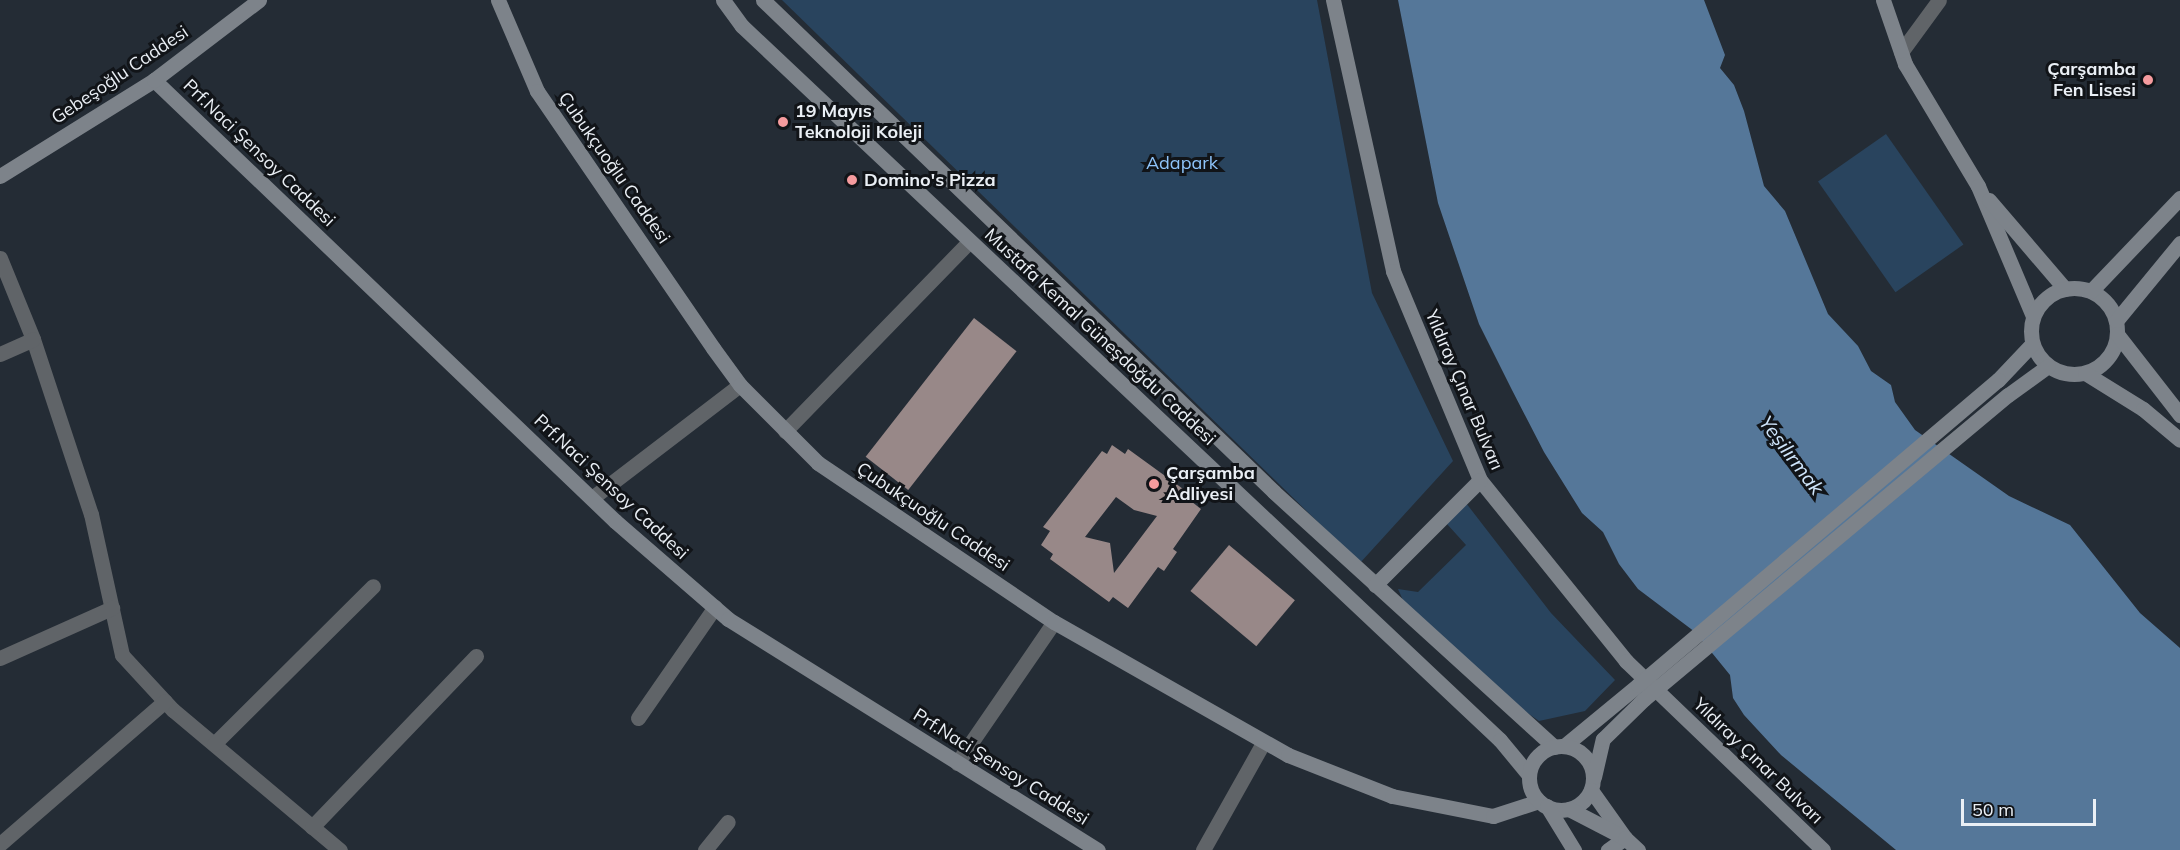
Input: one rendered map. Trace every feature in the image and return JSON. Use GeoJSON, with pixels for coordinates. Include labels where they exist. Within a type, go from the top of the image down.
{"type":"FeatureCollection","features":[{"type":"Feature","properties":{"kind":"main road","name":"Gebeşoğlu Caddesi"},"geometry":{"type":"LineString","coordinates":[[0,177],[154,80],[259,0]]}},
{"type":"Feature","properties":{"kind":"main road","name":"Çubukçuoğlu Caddesi"},"geometry":{"type":"LineString","coordinates":[[498,0],[537,91],[740,385],[818,463],[1054,622],[1263,743],[1392,796],[1494,816],[1543,804]]}},
{"type":"Feature","properties":{"kind":"main road","name":"Mustafa Kemal Güneşdoğdu Caddesi"},"geometry":{"type":"LineString","coordinates":[[723,0],[742,26],[1500,740],[1529,776]]}},
{"type":"Feature","properties":{"kind":"main road","name":"Mustafa Kemal Güneşdoğdu Caddesi"},"geometry":{"type":"LineString","coordinates":[[763,0],[1375,585],[1559,746]]}},
{"type":"Feature","properties":{"kind":"main road","name":"Yıldıray Çınar Bulvarı"},"geometry":{"type":"LineString","coordinates":[[1333,0],[1393,271],[1480,480],[1626,660],[1823,850]]}},
{"type":"Feature","properties":{"kind":"main road"},"geometry":{"type":"LineString","coordinates":[[1883,0],[1901,52],[1977,186],[2033,316],[2032,344],[2048,366],[2072,374],[2085,373],[2107,359],[2117,328],[2180,243]]}},
{"type":"Feature","properties":{"kind":"main road","name":"Prf.Naci Şensoy Caddesi"},"geometry":{"type":"LineString","coordinates":[[154,80],[592,498],[715,607],[957,763],[1098,850]]}},
{"type":"Feature","properties":{"kind":"main road"},"geometry":{"type":"LineString","coordinates":[[1977,186],[2065,289]]}},
{"type":"Feature","properties":{"kind":"main road"},"geometry":{"type":"LineString","coordinates":[[2091,291],[2180,198]]}},
{"type":"Feature","properties":{"kind":"main road"},"geometry":{"type":"LineString","coordinates":[[2033,316],[2051,295],[2065,289],[2091,291],[2102,298],[2117,328],[2180,416]]}},
{"type":"Feature","properties":{"kind":"main road"},"geometry":{"type":"LineString","coordinates":[[1569,809],[1592,785],[1603,739],[1641,692],[1998,380],[2032,344]]}},
{"type":"Feature","properties":{"kind":"main road"},"geometry":{"type":"LineString","coordinates":[[1574,850],[1543,804],[1529,776],[1537,757],[1559,746],[1641,692],[2008,395],[2048,366]]}},
{"type":"Feature","properties":{"kind":"main road"},"geometry":{"type":"LineString","coordinates":[[2085,373],[2143,409],[2180,440]]}},
{"type":"Feature","properties":{"kind":"main road"},"geometry":{"type":"LineString","coordinates":[[1375,585],[1480,480]]}},
{"type":"Feature","properties":{"kind":"main road"},"geometry":{"type":"LineString","coordinates":[[1559,746],[1588,761],[1592,785],[1625,838]]}},
{"type":"Feature","properties":{"kind":"main road"},"geometry":{"type":"LineString","coordinates":[[1543,804],[1569,809],[1625,838],[1638,850]]}},
{"type":"Feature","properties":{"kind":"main road"},"geometry":{"type":"LineString","coordinates":[[1608,850],[1625,838]]}},
{"type":"Feature","properties":{"kind":"street"},"geometry":{"type":"LineString","coordinates":[[1901,52],[1939,0]]}},
{"type":"Feature","properties":{"kind":"street"},"geometry":{"type":"LineString","coordinates":[[785,431],[970,241]]}},
{"type":"Feature","properties":{"kind":"street"},"geometry":{"type":"LineString","coordinates":[[0,258],[33,339],[92,514],[122,655],[165,701],[339,850]]}},
{"type":"Feature","properties":{"kind":"street"},"geometry":{"type":"LineString","coordinates":[[0,354],[33,339]]}},
{"type":"Feature","properties":{"kind":"street"},"geometry":{"type":"LineString","coordinates":[[592,498],[740,385]]}},
{"type":"Feature","properties":{"kind":"street"},"geometry":{"type":"LineString","coordinates":[[214,744],[373,586]]}},
{"type":"Feature","properties":{"kind":"street"},"geometry":{"type":"LineString","coordinates":[[638,718],[715,607]]}},
{"type":"Feature","properties":{"kind":"street"},"geometry":{"type":"LineString","coordinates":[[0,658],[112,608]]}},
{"type":"Feature","properties":{"kind":"street"},"geometry":{"type":"LineString","coordinates":[[957,763],[1054,622]]}},
{"type":"Feature","properties":{"kind":"street"},"geometry":{"type":"LineString","coordinates":[[312,827],[476,656]]}},
{"type":"Feature","properties":{"kind":"street"},"geometry":{"type":"LineString","coordinates":[[0,844],[165,701]]}},
{"type":"Feature","properties":{"kind":"street"},"geometry":{"type":"LineString","coordinates":[[1203,850],[1263,743]]}},
{"type":"Feature","properties":{"kind":"street"},"geometry":{"type":"LineString","coordinates":[[705,850],[728,822]]}},
{"type":"Feature","properties":{"kind":"green space","name":"Adapark"},"geometry":{"type":"Polygon","coordinates":[[[782,0],[1317,0],[1372,293],[1453,461],[1360,563],[782,0]]]}},
{"type":"Feature","properties":{"kind":"green space"},"geometry":{"type":"Polygon","coordinates":[[[1886,134],[1963,245],[1895,292],[1818,182],[1886,134]]]}},
{"type":"Feature","properties":{"kind":"green space"},"geometry":{"type":"Polygon","coordinates":[[[1466,503],[1551,613],[1615,680],[1585,711],[1539,721],[1505,697],[1406,607],[1398,589],[1418,592],[1466,545],[1447,524],[1466,503]]]}},
{"type":"Feature","properties":{"kind":"water","name":"Yeşilırmak"},"geometry":{"type":"Polygon","coordinates":[[[1398,0],[1704,0],[1725,55],[1720,68],[1734,85],[1744,111],[1764,186],[1785,211],[1828,314],[1858,346],[1871,371],[1891,385],[1895,402],[1915,430],[2009,496],[2070,525],[2140,613],[2180,648],[2180,850],[1896,850],[1781,755],[1744,715],[1733,698],[1730,675],[1695,632],[1638,589],[1619,564],[1603,532],[1582,513],[1544,452],[1479,324],[1438,203],[1398,0]]]}},
{"type":"Feature","properties":{"kind":"building"},"geometry":{"type":"Polygon","coordinates":[[[974,318],[1017,351],[908,490],[866,457],[974,318]]]}},
{"type":"Feature","properties":{"kind":"building"},"geometry":{"type":"Polygon","coordinates":[[[1112,445],[1125,454],[1128,449],[1190,494],[1187,498],[1201,509],[1173,549],[1177,552],[1164,571],[1158,567],[1128,608],[1113,597],[1109,602],[1050,559],[1053,554],[1041,545],[1050,531],[1043,527],[1102,451],[1107,454],[1112,445]],[[1116,497],[1085,537],[1110,543],[1114,573],[1157,516],[1134,510],[1116,497]]]}},
{"type":"Feature","properties":{"kind":"building"},"geometry":{"type":"Polygon","coordinates":[[[1229,545],[1295,600],[1256,646],[1190,591],[1229,545]]]}},
{"type":"Feature","properties":{"kind":"place","name":"Çarşamba Fen Lisesi"},"geometry":{"type":"Point","coordinates":[2148,80]}},
{"type":"Feature","properties":{"kind":"place","name":"19 Mayıs Teknoloji Koleji"},"geometry":{"type":"Point","coordinates":[783,122]}},
{"type":"Feature","properties":{"kind":"place","name":"Domino's Pizza"},"geometry":{"type":"Point","coordinates":[852,180]}},
{"type":"Feature","properties":{"kind":"place","name":"Çarşamba Adliyesi"},"geometry":{"type":"Point","coordinates":[1154,484]}}]}
